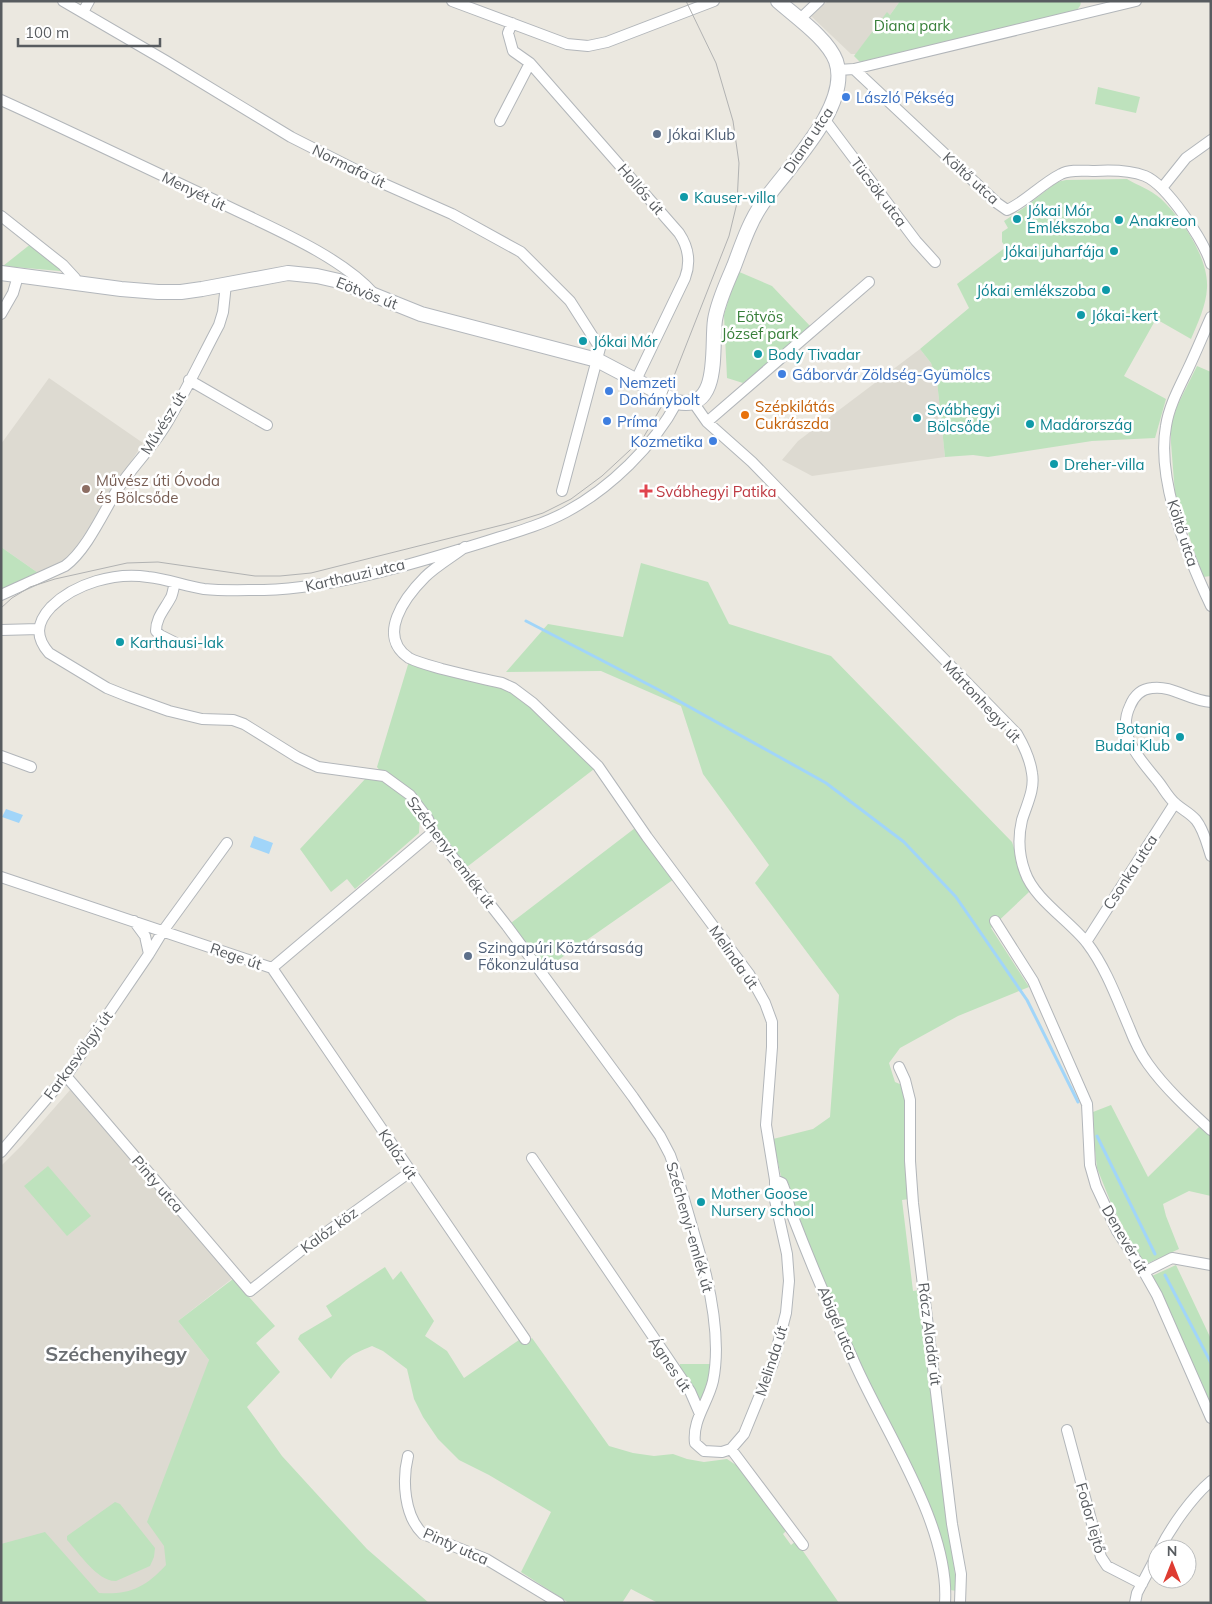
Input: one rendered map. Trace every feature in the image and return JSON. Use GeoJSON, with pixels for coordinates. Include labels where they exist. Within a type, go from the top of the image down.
{"type":"FeatureCollection","features":[{"type":"Feature","properties":{"kind":"street","name":"Normafa út"},"geometry":{"type":"LineString","coordinates":[[63,1],[291,138],[382,183],[452,214],[521,252],[557,287],[582,317],[600,348],[598,360]]}},
{"type":"Feature","properties":{"kind":"street"},"geometry":{"type":"LineString","coordinates":[[83,12],[89,1]]}},
{"type":"Feature","properties":{"kind":"street"},"geometry":{"type":"LineString","coordinates":[[452,1],[567,44],[588,46],[607,42],[714,1]]}},
{"type":"Feature","properties":{"kind":"street"},"geometry":{"type":"LineString","coordinates":[[778,1],[831,50],[838,70],[854,69],[1136,1]]}},
{"type":"Feature","properties":{"kind":"street"},"geometry":{"type":"LineString","coordinates":[[799,20],[820,1]]}},
{"type":"Feature","properties":{"kind":"street"},"geometry":{"type":"LineString","coordinates":[[1090,1],[1098,10]]}},
{"type":"Feature","properties":{"kind":"street","name":"Hollós út"},"geometry":{"type":"LineString","coordinates":[[512,23],[508,33],[513,51],[530,63],[679,233],[687,248],[689,263],[685,278],[636,380]]}},
{"type":"Feature","properties":{"kind":"street"},"geometry":{"type":"LineString","coordinates":[[500,121],[530,63]]}},
{"type":"Feature","properties":{"kind":"street","name":"Költő utca"},"geometry":{"type":"LineString","coordinates":[[854,69],[996,203],[1006,210],[1019,204],[1062,173],[1114,170],[1132,172],[1147,177],[1162,188],[1195,233],[1211,264]]}},
{"type":"Feature","properties":{"kind":"street","name":"Diana utca"},"geometry":{"type":"LineString","coordinates":[[693,402],[698,400],[709,384],[714,362],[715,318],[751,223],[762,204],[825,120],[835,99],[838,70]]}},
{"type":"Feature","properties":{"kind":"street","name":"Menyét út"},"geometry":{"type":"LineString","coordinates":[[1,100],[80,136],[316,251],[363,281],[376,296]]}},
{"type":"Feature","properties":{"kind":"street","name":"Tücsök utca"},"geometry":{"type":"LineString","coordinates":[[825,120],[916,241],[935,262]]}},
{"type":"Feature","properties":{"kind":"street"},"geometry":{"type":"LineString","coordinates":[[1162,188],[1186,158],[1211,140]]}},
{"type":"Feature","properties":{"kind":"street"},"geometry":{"type":"LineString","coordinates":[[1,216],[63,265],[75,278],[74,283]]}},
{"type":"Feature","properties":{"kind":"street","name":"Eötvös út"},"geometry":{"type":"LineString","coordinates":[[1,274],[158,292],[181,292],[271,275],[300,274],[317,276],[339,282],[421,314],[598,360],[677,402],[688,404],[693,402]]}},
{"type":"Feature","properties":{"kind":"street"},"geometry":{"type":"LineString","coordinates":[[1,314],[13,293],[18,276]]}},
{"type":"Feature","properties":{"kind":"street"},"geometry":{"type":"LineString","coordinates":[[693,402],[707,422],[869,282]]}},
{"type":"Feature","properties":{"kind":"street","name":"Művész út"},"geometry":{"type":"LineString","coordinates":[[1,595],[72,561],[80,551],[118,488],[168,422],[220,324],[226,284]]}},
{"type":"Feature","properties":{"kind":"street","name":"Költő utca"},"geometry":{"type":"LineString","coordinates":[[1211,317],[1172,404],[1166,426],[1164,446],[1166,472],[1172,502],[1195,569],[1211,606]]}},
{"type":"Feature","properties":{"kind":"street"},"geometry":{"type":"LineString","coordinates":[[562,491],[598,360]]}},
{"type":"Feature","properties":{"kind":"street"},"geometry":{"type":"LineString","coordinates":[[189,380],[267,425]]}},
{"type":"Feature","properties":{"kind":"street","name":"Karthauzi utca"},"geometry":{"type":"LineString","coordinates":[[39,628],[46,612],[58,600],[78,588],[106,578],[135,576],[160,578],[175,583],[216,590],[294,588],[354,577],[466,547],[524,529],[565,513],[594,495],[649,446],[677,402]]}},
{"type":"Feature","properties":{"kind":"street","name":"Mártonhegyi út"},"geometry":{"type":"LineString","coordinates":[[707,422],[752,462],[1017,734],[1027,752],[1032,774],[1031,797],[1022,822],[1020,837],[1020,853],[1025,873],[1030,882],[1056,913],[1086,942],[1110,982],[1136,1042],[1148,1064],[1177,1098],[1211,1130]]}},
{"type":"Feature","properties":{"kind":"street","name":"Melinda út"},"geometry":{"type":"LineString","coordinates":[[466,547],[426,576],[398,614],[393,631],[394,640],[399,649],[410,658],[429,665],[502,683],[513,688],[550,719],[598,766],[647,837],[749,974],[772,1022],[766,1125],[775,1180],[775,1200],[787,1254],[786,1313],[773,1363],[750,1421],[744,1434],[731,1449]]}},
{"type":"Feature","properties":{"kind":"street"},"geometry":{"type":"LineString","coordinates":[[175,583],[171,598],[156,625],[156,631],[176,643]]}},
{"type":"Feature","properties":{"kind":"street"},"geometry":{"type":"LineString","coordinates":[[1,630],[39,628]]}},
{"type":"Feature","properties":{"kind":"street","name":"Széchenyi-emlék út"},"geometry":{"type":"LineString","coordinates":[[39,628],[39,637],[42,645],[50,653],[107,688],[169,711],[202,719],[233,720],[244,724],[297,757],[318,767],[384,776],[410,795],[428,819],[432,832],[507,926],[633,1096],[660,1136],[670,1155],[706,1275],[715,1333],[715,1368],[708,1397],[700,1414]]}},
{"type":"Feature","properties":{"kind":"street"},"geometry":{"type":"LineString","coordinates":[[1211,702],[1161,688],[1151,688],[1142,690],[1135,697],[1129,707],[1126,720],[1126,732],[1131,746],[1174,803],[1189,812],[1198,822],[1211,856]]}},
{"type":"Feature","properties":{"kind":"street"},"geometry":{"type":"LineString","coordinates":[[1,756],[31,767]]}},
{"type":"Feature","properties":{"kind":"street","name":"Csonka utca"},"geometry":{"type":"LineString","coordinates":[[1086,942],[1174,803]]}},
{"type":"Feature","properties":{"kind":"street","name":"Rege út"},"geometry":{"type":"LineString","coordinates":[[1,877],[272,968],[432,832]]}},
{"type":"Feature","properties":{"kind":"street","name":"Farkasvölgyi út"},"geometry":{"type":"LineString","coordinates":[[1,1152],[66,1076],[163,931],[227,843]]}},
{"type":"Feature","properties":{"kind":"street","name":"Denevér út"},"geometry":{"type":"LineString","coordinates":[[996,921],[1033,981],[1087,1104],[1090,1165],[1096,1186],[1117,1231],[1144,1272],[1157,1296],[1211,1418]]}},
{"type":"Feature","properties":{"kind":"street"},"geometry":{"type":"LineString","coordinates":[[134,922],[146,936],[149,954]]}},
{"type":"Feature","properties":{"kind":"street","name":"Kalóz út"},"geometry":{"type":"LineString","coordinates":[[272,968],[525,1339]]}},
{"type":"Feature","properties":{"kind":"street","name":"Rácz Aladár út"},"geometry":{"type":"LineString","coordinates":[[899,1067],[905,1080],[910,1100],[910,1161],[913,1204],[952,1524],[961,1574],[960,1603]]}},
{"type":"Feature","properties":{"kind":"street","name":"Pinty utca"},"geometry":{"type":"LineString","coordinates":[[66,1076],[250,1291]]}},
{"type":"Feature","properties":{"kind":"street","name":"Ágnes út"},"geometry":{"type":"LineString","coordinates":[[532,1158],[690,1391],[700,1414]]}},
{"type":"Feature","properties":{"kind":"street","name":"Kalóz köz"},"geometry":{"type":"LineString","coordinates":[[250,1291],[299,1252],[410,1172]]}},
{"type":"Feature","properties":{"kind":"street","name":"Abigél utca"},"geometry":{"type":"LineString","coordinates":[[775,1180],[782,1183],[790,1210],[856,1365],[874,1405],[898,1447],[928,1517],[943,1566],[946,1590],[945,1603]]}},
{"type":"Feature","properties":{"kind":"street"},"geometry":{"type":"LineString","coordinates":[[1144,1272],[1172,1258],[1211,1265]]}},
{"type":"Feature","properties":{"kind":"street"},"geometry":{"type":"LineString","coordinates":[[700,1414],[695,1428],[695,1443],[710,1452],[722,1452],[731,1449],[803,1545]]}},
{"type":"Feature","properties":{"kind":"street","name":"Fodor lejtő"},"geometry":{"type":"LineString","coordinates":[[1067,1430],[1101,1558],[1107,1566],[1142,1584]]}},
{"type":"Feature","properties":{"kind":"street","name":"Pinty utca"},"geometry":{"type":"LineString","coordinates":[[408,1456],[404,1469],[408,1508],[413,1522],[423,1534],[486,1558],[559,1603]]}},
{"type":"Feature","properties":{"kind":"street"},"geometry":{"type":"LineString","coordinates":[[1165,1539],[1202,1488],[1211,1481]]}},
{"type":"Feature","properties":{"kind":"street"},"geometry":{"type":"LineString","coordinates":[[1135,1603],[1147,1574]]}},
{"type":"Feature","properties":{"kind":"shaded area"},"geometry":{"type":"Polygon","coordinates":[[[828,1],[900,1],[890,15],[887,13],[856,54],[851,54],[811,16],[828,1]]]}},
{"type":"Feature","properties":{"kind":"shaded area"},"geometry":{"type":"Polygon","coordinates":[[[920,349],[931,363],[937,381],[945,457],[812,476],[782,460],[798,441],[920,349]]]}},
{"type":"Feature","properties":{"kind":"shaded area"},"geometry":{"type":"Polygon","coordinates":[[[49,378],[143,443],[70,557],[41,575],[1,547],[1,444],[49,378]]]}},
{"type":"Feature","properties":{"kind":"shaded area"},"geometry":{"type":"Polygon","coordinates":[[[70,1090],[233,1278],[178,1321],[209,1360],[180,1601],[1,1593],[1,1166],[70,1090]]]}},
{"type":"Feature","properties":{"kind":"green space","name":"Diana park"},"geometry":{"type":"Polygon","coordinates":[[[900,1],[1080,1],[1081,4],[1077,10],[860,62],[854,56],[887,12],[890,15],[900,1]]]}},
{"type":"Feature","properties":{"kind":"green space"},"geometry":{"type":"Polygon","coordinates":[[[1098,87],[1140,97],[1136,113],[1095,104],[1098,87]]]}},
{"type":"Feature","properties":{"kind":"green space","name":"Jókai-kert"},"geometry":{"type":"Polygon","coordinates":[[[1127,179],[1156,195],[1168,206],[1185,227],[1199,251],[1206,276],[1205,301],[1191,339],[1156,319],[1124,376],[1166,399],[1155,438],[1092,441],[988,457],[973,455],[945,457],[937,381],[931,363],[920,349],[969,308],[957,284],[1006,247],[1002,242],[1002,232],[1008,228],[1004,221],[1057,182],[1066,180],[1127,179]]]}},
{"type":"Feature","properties":{"kind":"green space"},"geometry":{"type":"Polygon","coordinates":[[[32,243],[61,268],[60,271],[3,266],[32,243]]]}},
{"type":"Feature","properties":{"kind":"green space","name":"Eötvös József park"},"geometry":{"type":"Polygon","coordinates":[[[737,271],[772,286],[811,327],[743,383],[727,378],[724,315],[737,271]]]}},
{"type":"Feature","properties":{"kind":"green space"},"geometry":{"type":"Polygon","coordinates":[[[1197,366],[1211,372],[1211,576],[1203,577],[1175,494],[1171,443],[1171,425],[1177,406],[1197,366]]]}},
{"type":"Feature","properties":{"kind":"green space"},"geometry":{"type":"Polygon","coordinates":[[[1,547],[41,575],[1,593],[1,547]]]}},
{"type":"Feature","properties":{"kind":"green space"},"geometry":{"type":"Polygon","coordinates":[[[641,563],[708,582],[729,624],[831,656],[1012,842],[1029,892],[991,928],[1029,987],[958,1016],[900,1048],[889,1063],[895,1082],[902,1085],[905,1094],[905,1159],[909,1199],[902,1200],[913,1291],[920,1290],[957,1591],[950,1590],[946,1562],[908,1469],[899,1440],[875,1400],[783,1186],[773,1139],[813,1129],[830,1117],[839,995],[755,883],[769,865],[703,774],[681,706],[601,671],[506,672],[548,624],[623,637],[641,563]]]}},
{"type":"Feature","properties":{"kind":"green space"},"geometry":{"type":"Polygon","coordinates":[[[410,658],[502,683],[598,766],[463,870],[428,819],[377,767],[410,658]]]}},
{"type":"Feature","properties":{"kind":"green space"},"geometry":{"type":"Polygon","coordinates":[[[366,778],[382,781],[407,797],[420,813],[419,833],[355,889],[347,879],[331,892],[300,849],[366,778]]]}},
{"type":"Feature","properties":{"kind":"green space"},"geometry":{"type":"Polygon","coordinates":[[[639,825],[677,877],[541,972],[507,926],[639,825]]]}},
{"type":"Feature","properties":{"kind":"green space"},"geometry":{"type":"Polygon","coordinates":[[[1111,1105],[1148,1177],[1200,1126],[1211,1134],[1211,1196],[1189,1191],[1163,1204],[1179,1249],[1144,1265],[1113,1208],[1097,1168],[1093,1112],[1111,1105]]]}},
{"type":"Feature","properties":{"kind":"green space"},"geometry":{"type":"Polygon","coordinates":[[[48,1166],[91,1216],[67,1236],[24,1186],[48,1166]]]}},
{"type":"Feature","properties":{"kind":"green space"},"geometry":{"type":"Polygon","coordinates":[[[1176,1265],[1211,1339],[1211,1418],[1188,1357],[1152,1276],[1176,1265]]]}},
{"type":"Feature","properties":{"kind":"green space"},"geometry":{"type":"Polygon","coordinates":[[[385,1267],[393,1280],[401,1271],[434,1321],[425,1336],[447,1351],[464,1378],[519,1340],[523,1344],[532,1338],[609,1446],[633,1453],[654,1456],[673,1454],[704,1462],[727,1459],[736,1465],[787,1530],[783,1534],[791,1545],[796,1541],[839,1603],[658,1603],[631,1589],[622,1603],[569,1603],[521,1572],[551,1512],[489,1475],[459,1460],[438,1439],[423,1417],[414,1399],[407,1369],[383,1351],[372,1346],[358,1352],[344,1362],[331,1379],[298,1339],[300,1335],[332,1316],[326,1306],[385,1267]]]}},
{"type":"Feature","properties":{"kind":"green space"},"geometry":{"type":"Polygon","coordinates":[[[233,1279],[275,1326],[256,1343],[280,1372],[247,1407],[282,1456],[367,1549],[429,1603],[1,1603],[1,1544],[45,1532],[99,1593],[119,1593],[136,1588],[151,1579],[166,1565],[164,1546],[147,1522],[209,1360],[178,1321],[233,1279]]]}},
{"type":"Feature","properties":{"kind":"green space"},"geometry":{"type":"Polygon","coordinates":[[[680,1364],[710,1364],[710,1375],[703,1398],[699,1399],[680,1370],[680,1364]]]}},
{"type":"Feature","properties":{"kind":"green space"},"geometry":{"type":"Polygon","coordinates":[[[115,1502],[120,1504],[155,1548],[150,1566],[116,1581],[102,1577],[96,1572],[67,1540],[67,1536],[115,1502]]]}},
{"type":"Feature","properties":{"kind":"water"},"geometry":{"type":"Polygon","coordinates":[[[6,809],[23,815],[19,823],[2,817],[6,809]]]}},
{"type":"Feature","properties":{"kind":"water"},"geometry":{"type":"Polygon","coordinates":[[[254,836],[273,843],[269,854],[250,847],[254,836]]]}},
{"type":"Feature","properties":{"kind":"waterway"},"geometry":{"type":"LineString","coordinates":[[526,621],[659,690],[826,783],[904,842],[956,897],[1027,1000],[1078,1102]]}},
{"type":"Feature","properties":{"kind":"waterway"},"geometry":{"type":"LineString","coordinates":[[1097,1136],[1155,1254]]}},
{"type":"Feature","properties":{"kind":"waterway"},"geometry":{"type":"LineString","coordinates":[[1165,1275],[1211,1363]]}},
{"type":"Feature","properties":{"kind":"tram line"},"geometry":{"type":"LineString","coordinates":[[1,608],[12,598],[30,587],[55,579],[127,563],[158,562],[255,576],[311,573],[543,513],[571,499],[602,476],[643,438],[663,404],[729,236],[737,203],[739,163],[733,121],[716,63],[686,1]]}},
{"type":"Feature","properties":{"kind":"place","name":"László Pékség"},"geometry":{"type":"Point","coordinates":[846,97]}},
{"type":"Feature","properties":{"kind":"place","name":"Jókai Klub"},"geometry":{"type":"Point","coordinates":[657,134]}},
{"type":"Feature","properties":{"kind":"place","name":"Kauser-villa"},"geometry":{"type":"Point","coordinates":[684,197]}},
{"type":"Feature","properties":{"kind":"place","name":"Jókai Mór Emlékszoba"},"geometry":{"type":"Point","coordinates":[1017,219]}},
{"type":"Feature","properties":{"kind":"place","name":"Anakreon"},"geometry":{"type":"Point","coordinates":[1119,220]}},
{"type":"Feature","properties":{"kind":"place","name":"Jókai juharfája"},"geometry":{"type":"Point","coordinates":[1114,251]}},
{"type":"Feature","properties":{"kind":"place","name":"Jókai emlékszoba"},"geometry":{"type":"Point","coordinates":[1106,290]}},
{"type":"Feature","properties":{"kind":"place","name":"Jókai-kert"},"geometry":{"type":"Point","coordinates":[1081,315]}},
{"type":"Feature","properties":{"kind":"place","name":"Jókai Mór"},"geometry":{"type":"Point","coordinates":[583,341]}},
{"type":"Feature","properties":{"kind":"place","name":"Body Tivadar"},"geometry":{"type":"Point","coordinates":[758,354]}},
{"type":"Feature","properties":{"kind":"place","name":"Gáborvár Zöldség-Gyümölcs"},"geometry":{"type":"Point","coordinates":[782,374]}},
{"type":"Feature","properties":{"kind":"place","name":"Nemzeti Dohánybolt"},"geometry":{"type":"Point","coordinates":[609,391]}},
{"type":"Feature","properties":{"kind":"place","name":"Szépkilátás Cukrászda"},"geometry":{"type":"Point","coordinates":[745,415]}},
{"type":"Feature","properties":{"kind":"place","name":"Svábhegyi Bölcsőde"},"geometry":{"type":"Point","coordinates":[917,418]}},
{"type":"Feature","properties":{"kind":"place","name":"Príma"},"geometry":{"type":"Point","coordinates":[607,421]}},
{"type":"Feature","properties":{"kind":"place","name":"Madárország"},"geometry":{"type":"Point","coordinates":[1030,424]}},
{"type":"Feature","properties":{"kind":"place","name":"Kozmetika"},"geometry":{"type":"Point","coordinates":[713,441]}},
{"type":"Feature","properties":{"kind":"place","name":"Dreher-villa"},"geometry":{"type":"Point","coordinates":[1054,464]}},
{"type":"Feature","properties":{"kind":"place","name":"Művész úti Óvoda és Bölcsőde"},"geometry":{"type":"Point","coordinates":[86,489]}},
{"type":"Feature","properties":{"kind":"place","name":"Svábhegyi Patika"},"geometry":{"type":"Point","coordinates":[646,491]}},
{"type":"Feature","properties":{"kind":"place","name":"Karthausi-lak"},"geometry":{"type":"Point","coordinates":[120,642]}},
{"type":"Feature","properties":{"kind":"place","name":"Botaniq Budai Klub"},"geometry":{"type":"Point","coordinates":[1180,737]}},
{"type":"Feature","properties":{"kind":"place","name":"Szingapúri Köztársaság Főkonzulátusa"},"geometry":{"type":"Point","coordinates":[468,956]}},
{"type":"Feature","properties":{"kind":"place","name":"Mother Goose Nursery school"},"geometry":{"type":"Point","coordinates":[701,1202]}},
{"type":"Feature","properties":{"kind":"district","name":"Széchenyihegy"},"geometry":{"type":"Point","coordinates":[116,1353]}}]}
